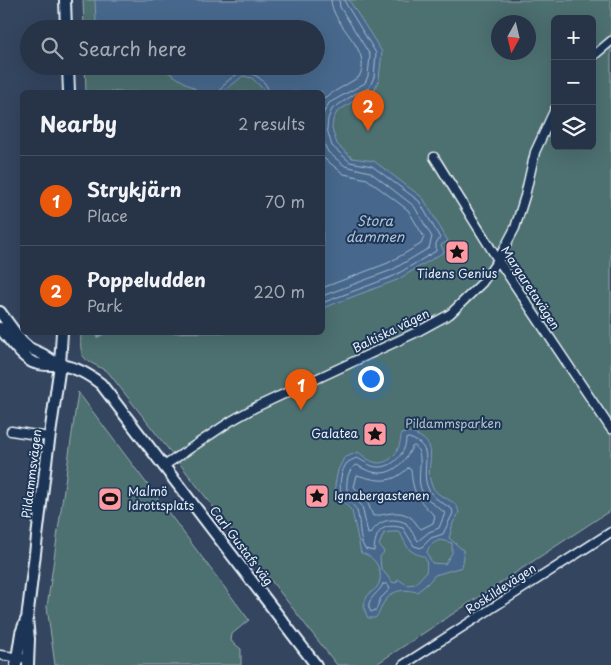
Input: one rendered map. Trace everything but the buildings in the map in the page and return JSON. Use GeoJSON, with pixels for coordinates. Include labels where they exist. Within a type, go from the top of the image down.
{"type":"FeatureCollection","features":[{"type":"Feature","properties":{"kind":"street"},"geometry":{"type":"LineString","coordinates":[[65,0],[66,20]]}},
{"type":"Feature","properties":{"kind":"street"},"geometry":{"type":"LineString","coordinates":[[596,54],[611,41]]}},
{"type":"Feature","properties":{"kind":"street"},"geometry":{"type":"LineString","coordinates":[[68,75],[69,90]]}},
{"type":"Feature","properties":{"kind":"street","name":"Baltiska vägen"},"geometry":{"type":"LineString","coordinates":[[164,466],[231,421],[256,407],[418,332],[450,314],[482,283],[498,260],[514,228],[525,196],[535,152],[551,118]]}},
{"type":"Feature","properties":{"kind":"street","name":"Margaretavägen"},"geometry":{"type":"LineString","coordinates":[[434,157],[498,260],[611,429]]}},
{"type":"Feature","properties":{"kind":"street","name":"Carl Gustafs väg"},"geometry":{"type":"LineString","coordinates":[[0,312],[22,342],[60,366]]}},
{"type":"Feature","properties":{"kind":"street","name":"Carl Gustafs väg"},"geometry":{"type":"LineString","coordinates":[[0,328],[21,354],[32,362],[40,365],[74,368],[88,374],[101,384],[316,665]]}},
{"type":"Feature","properties":{"kind":"street","name":"Pildammsvägen"},"geometry":{"type":"LineString","coordinates":[[28,662],[29,639],[27,619],[49,437],[60,366],[62,335]]}},
{"type":"Feature","properties":{"kind":"street"},"geometry":{"type":"LineString","coordinates":[[10,431],[49,437]]}},
{"type":"Feature","properties":{"kind":"street","name":"Roskildevägen"},"geometry":{"type":"LineString","coordinates":[[403,665],[611,532]]}},
{"type":"Feature","properties":{"kind":"street","name":"Pildammsvägen"},"geometry":{"type":"LineString","coordinates":[[16,662],[21,633],[27,619]]}},
{"type":"Feature","properties":{"kind":"street"},"geometry":{"type":"LineString","coordinates":[[0,655],[16,662],[28,662]]}},
{"type":"Feature","properties":{"kind":"green space","name":"Pildammsparken"},"geometry":{"type":"Polygon","coordinates":[[[83,0],[611,0],[611,510],[375,665],[337,665],[108,372],[88,361],[82,354],[81,349],[81,335],[325,335],[325,90],[86,90],[85,75],[325,75],[325,20],[84,20],[83,0]]]}},
{"type":"Feature","properties":{"kind":"green space","name":"Malmö Idrottsplats"},"geometry":{"type":"Polygon","coordinates":[[[78,392],[249,620],[232,634],[231,641],[241,649],[241,665],[55,665],[47,607],[78,392]]]}},
{"type":"Feature","properties":{"kind":"water","name":"Stora dammen"},"geometry":{"type":"Polygon","coordinates":[[[95,0],[349,0],[382,52],[379,79],[374,91],[358,98],[337,112],[333,120],[332,129],[337,144],[352,158],[374,161],[423,198],[448,241],[441,245],[444,252],[397,280],[325,307],[325,90],[264,90],[252,78],[243,76],[226,90],[197,90],[173,75],[325,75],[325,20],[96,20],[95,0]]]}},
{"type":"Feature","properties":{"kind":"water"},"geometry":{"type":"Polygon","coordinates":[[[409,432],[427,442],[431,455],[429,470],[432,486],[437,493],[457,507],[459,513],[453,523],[449,538],[463,550],[464,557],[462,567],[435,575],[417,592],[404,590],[395,592],[383,603],[375,618],[368,618],[364,604],[368,595],[377,587],[380,571],[371,557],[361,553],[352,511],[336,494],[335,485],[338,470],[344,458],[358,452],[373,462],[379,463],[389,460],[398,449],[401,434],[409,432]],[[400,532],[384,533],[379,545],[384,552],[380,557],[381,568],[392,582],[396,583],[398,579],[407,585],[415,584],[426,572],[425,558],[410,550],[400,532]],[[440,540],[428,548],[427,553],[432,563],[445,564],[452,553],[452,543],[440,540]]]}},
{"type":"Feature","properties":{"kind":"waterway"},"geometry":{"type":"LineString","coordinates":[[97,337],[101,335]]}},
{"type":"Feature","properties":{"kind":"place","name":"Poppeludden"},"geometry":{"type":"Point","coordinates":[368,131]}},
{"type":"Feature","properties":{"kind":"place","name":"Tidens Genius"},"geometry":{"type":"Point","coordinates":[457,252]}},
{"type":"Feature","properties":{"kind":"place","name":"Strykjärn"},"geometry":{"type":"Point","coordinates":[301,410]}},
{"type":"Feature","properties":{"kind":"place","name":"Galatea"},"geometry":{"type":"Point","coordinates":[375,434]}},
{"type":"Feature","properties":{"kind":"place","name":"Ignabergastenen"},"geometry":{"type":"Point","coordinates":[317,496]}},
{"type":"Feature","properties":{"kind":"place","name":"Malmö Idrottsplats"},"geometry":{"type":"Point","coordinates":[110,499]}}]}
